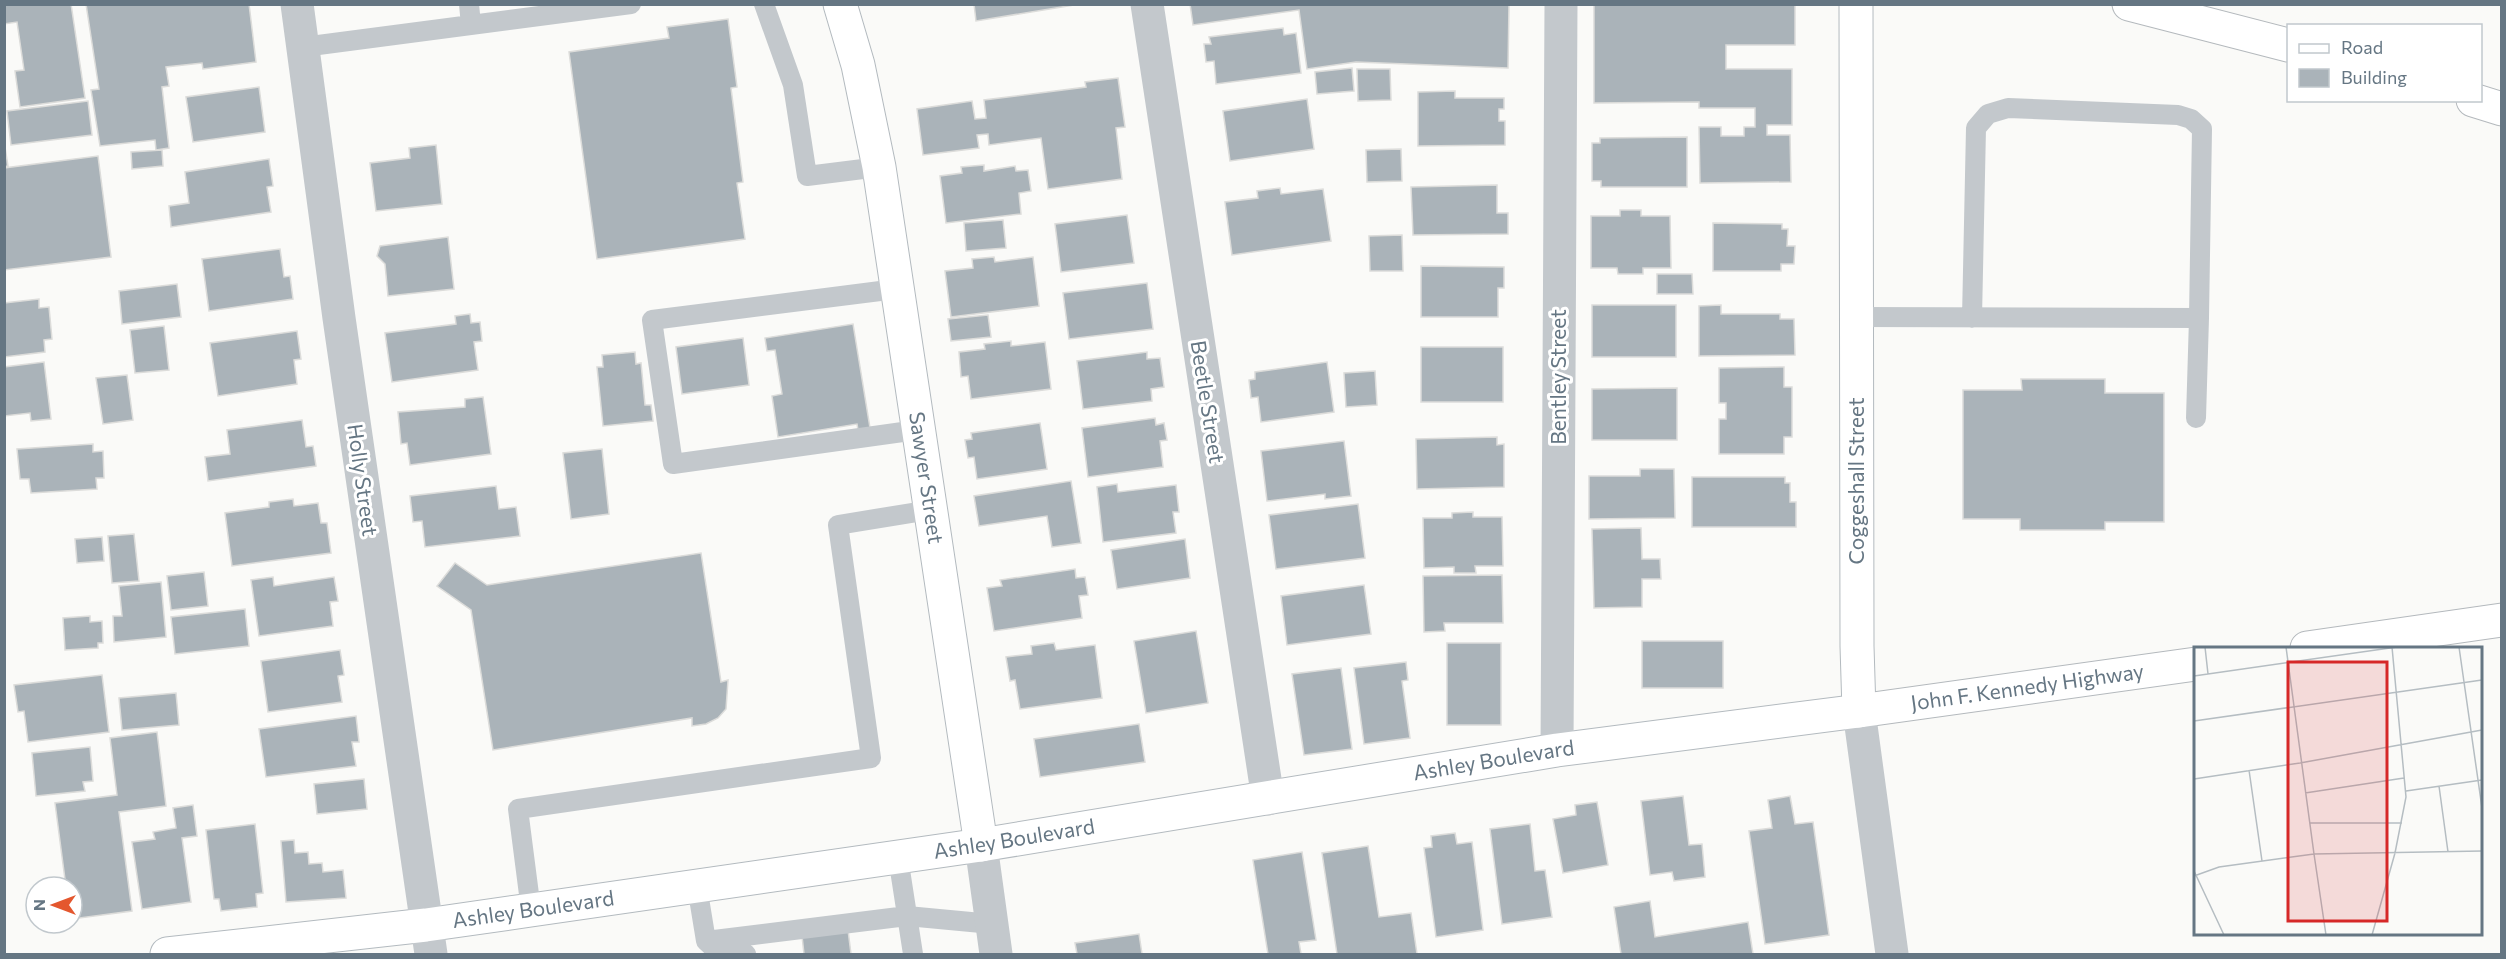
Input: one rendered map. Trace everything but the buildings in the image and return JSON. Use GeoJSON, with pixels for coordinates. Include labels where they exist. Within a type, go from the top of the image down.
{"type":"FeatureCollection","features":[{"type":"Feature","properties":{"kind":"main road","name":"Sawyer Street"},"geometry":{"type":"LineString","coordinates":[[840,4],[858,65],[879,167],[981,845]]}},
{"type":"Feature","properties":{"kind":"main road","name":"Coggeshall Street"},"geometry":{"type":"LineString","coordinates":[[1856,4],[1859,711]]}},
{"type":"Feature","properties":{"kind":"main road"},"geometry":{"type":"LineString","coordinates":[[2129,4],[2287,44]]}},
{"type":"Feature","properties":{"kind":"main road"},"geometry":{"type":"LineString","coordinates":[[2479,102],[2502,109]]}},
{"type":"Feature","properties":{"kind":"main road"},"geometry":{"type":"LineString","coordinates":[[2314,647],[2502,620]]}},
{"type":"Feature","properties":{"kind":"main road","name":"John F. Kennedy Highway"},"geometry":{"type":"LineString","coordinates":[[1859,711],[2194,664]]}},
{"type":"Feature","properties":{"kind":"main road","name":"Ashley Boulevard"},"geometry":{"type":"LineString","coordinates":[[167,954],[429,940],[531,910],[981,845],[1557,750],[1859,711]]}},
{"type":"Feature","properties":{"kind":"street","name":"Holly Street"},"geometry":{"type":"LineString","coordinates":[[297,4],[339,318],[429,940]]}},
{"type":"Feature","properties":{"kind":"street","name":"Beetle Street"},"geometry":{"type":"LineString","coordinates":[[1147,4],[1268,799]]}},
{"type":"Feature","properties":{"kind":"street","name":"Bentley Street"},"geometry":{"type":"LineString","coordinates":[[1557,750],[1561,4]]}},
{"type":"Feature","properties":{"kind":"street","name":"Coggeshall Street"},"geometry":{"type":"LineString","coordinates":[[1859,711],[1892,954]]}},
{"type":"Feature","properties":{"kind":"street","name":"Sawyer Street"},"geometry":{"type":"LineString","coordinates":[[981,845],[994,939]]}},
{"type":"Feature","properties":{"kind":"lane"},"geometry":{"type":"LineString","coordinates":[[469,4],[471,25]]}},
{"type":"Feature","properties":{"kind":"lane"},"geometry":{"type":"LineString","coordinates":[[303,47],[631,4]]}},
{"type":"Feature","properties":{"kind":"lane"},"geometry":{"type":"LineString","coordinates":[[764,4],[793,85],[807,176],[879,167]]}},
{"type":"Feature","properties":{"kind":"lane"},"geometry":{"type":"LineString","coordinates":[[1972,318],[1976,128],[1988,114],[2008,108],[2178,115],[2192,119],[2202,129],[2196,418]]}},
{"type":"Feature","properties":{"kind":"lane"},"geometry":{"type":"LineString","coordinates":[[896,289],[652,320],[673,464],[917,430]]}},
{"type":"Feature","properties":{"kind":"lane"},"geometry":{"type":"LineString","coordinates":[[1858,318],[2199,318]]}},
{"type":"Feature","properties":{"kind":"lane"},"geometry":{"type":"LineString","coordinates":[[531,910],[518,809],[871,758],[838,525],[930,510]]}},
{"type":"Feature","properties":{"kind":"lane"},"geometry":{"type":"LineString","coordinates":[[898,857],[913,954]]}},
{"type":"Feature","properties":{"kind":"lane"},"geometry":{"type":"LineString","coordinates":[[697,886],[713,948]]}},
{"type":"Feature","properties":{"kind":"lane"},"geometry":{"type":"LineString","coordinates":[[713,948],[907,916],[994,939]]}},
{"type":"Feature","properties":{"kind":"lane"},"geometry":{"type":"LineString","coordinates":[[713,948],[746,954]]}}]}
